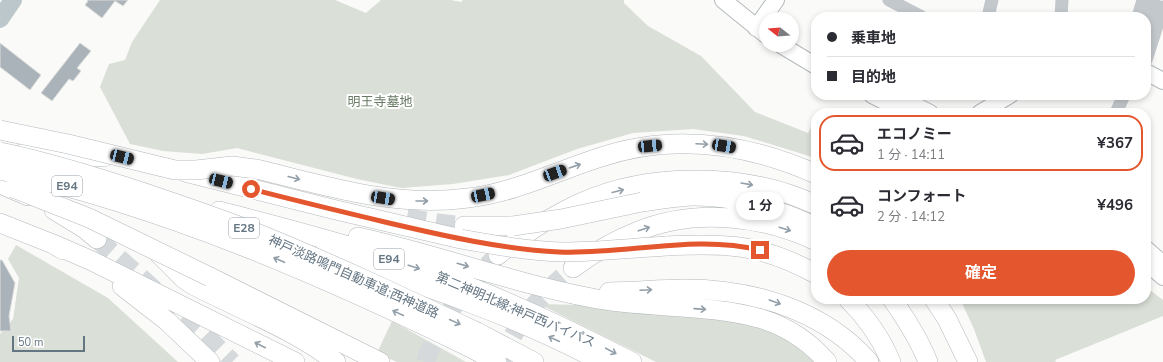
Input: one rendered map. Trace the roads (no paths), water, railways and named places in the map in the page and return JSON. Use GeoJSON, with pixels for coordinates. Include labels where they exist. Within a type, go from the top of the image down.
{"type":"FeatureCollection","features":[{"type":"Feature","properties":{"kind":"highway"},"geometry":{"type":"LineString","coordinates":[[0,130],[175,168],[196,170],[232,166],[256,169],[342,190],[417,201],[443,201],[469,198],[497,192],[600,157],[650,146],[674,144],[724,146],[748,150],[772,156],[811,172]]}},
{"type":"Feature","properties":{"kind":"highway"},"geometry":{"type":"LineString","coordinates":[[0,151],[136,159],[336,210],[463,232],[514,248],[561,252],[722,244],[748,247],[772,253],[796,262],[811,271]]}},
{"type":"Feature","properties":{"kind":"highway","name":"神戸淡路鳴門自動車道;西神道路"},"geometry":{"type":"LineString","coordinates":[[0,151],[63,167],[124,186],[190,208],[258,234],[333,265],[474,340]]}},
{"type":"Feature","properties":{"kind":"highway","name":"神戸淡路鳴門自動車道;西神道路"},"geometry":{"type":"LineString","coordinates":[[0,170],[76,189],[192,226],[474,340]]}},
{"type":"Feature","properties":{"kind":"highway","name":"第二神明北線;神戸西バイパス"},"geometry":{"type":"LineString","coordinates":[[0,178],[133,202],[218,226],[287,243],[407,281],[483,309],[540,332],[602,362]]}},
{"type":"Feature","properties":{"kind":"highway"},"geometry":{"type":"LineString","coordinates":[[498,255],[532,230],[581,203],[634,187],[685,180],[736,182],[788,194],[811,202]]}},
{"type":"Feature","properties":{"kind":"highway"},"geometry":{"type":"LineString","coordinates":[[0,184],[34,199],[66,217],[98,239]]}},
{"type":"Feature","properties":{"kind":"highway"},"geometry":{"type":"LineString","coordinates":[[0,184],[76,212],[146,245],[207,284],[314,346],[336,362]]}},
{"type":"Feature","properties":{"kind":"highway","name":"第二神明北線;神戸西バイパス"},"geometry":{"type":"LineString","coordinates":[[0,192],[133,202],[220,211],[358,249],[478,290],[543,318],[632,362]]}},
{"type":"Feature","properties":{"kind":"highway"},"geometry":{"type":"LineString","coordinates":[[463,232],[562,219],[642,202],[694,196],[744,201],[792,215],[811,224]]}},
{"type":"Feature","properties":{"kind":"highway"},"geometry":{"type":"LineString","coordinates":[[220,211],[328,231],[415,251],[553,290],[620,303],[721,310],[743,314],[785,328],[804,340],[827,362]]}},
{"type":"Feature","properties":{"kind":"highway"},"geometry":{"type":"LineString","coordinates":[[573,268],[592,254],[637,231],[659,224],[683,219],[707,217],[745,220],[785,229],[811,239]]}},
{"type":"Feature","properties":{"kind":"highway"},"geometry":{"type":"LineString","coordinates":[[0,223],[99,264],[295,362]]}},
{"type":"Feature","properties":{"kind":"highway"},"geometry":{"type":"LineString","coordinates":[[53,244],[112,279],[140,299],[167,321],[210,362]]}},
{"type":"Feature","properties":{"kind":"highway"},"geometry":{"type":"LineString","coordinates":[[524,282],[594,292],[686,289],[712,290],[741,294],[767,300],[793,309],[820,322],[844,338],[869,362]]}},
{"type":"Feature","properties":{"kind":"highway"},"geometry":{"type":"LineString","coordinates":[[207,284],[360,351],[380,362]]}},
{"type":"Feature","properties":{"kind":"highway"},"geometry":{"type":"LineString","coordinates":[[853,304],[876,333],[891,362]]}},
{"type":"Feature","properties":{"kind":"highway"},"geometry":{"type":"LineString","coordinates":[[896,304],[906,319],[925,353]]}},
{"type":"Feature","properties":{"kind":"highway"},"geometry":{"type":"LineString","coordinates":[[899,304],[908,318],[925,353]]}},
{"type":"Feature","properties":{"kind":"highway"},"geometry":{"type":"LineString","coordinates":[[937,304],[947,319],[969,362]]}},
{"type":"Feature","properties":{"kind":"highway"},"geometry":{"type":"LineString","coordinates":[[949,304],[969,362]]}},
{"type":"Feature","properties":{"kind":"highway","name":"E28"},"geometry":{"type":"LineString","coordinates":[[474,340],[497,362]]}},
{"type":"Feature","properties":{"kind":"highway","name":"E28"},"geometry":{"type":"LineString","coordinates":[[474,340],[534,362]]}},
{"type":"Feature","properties":{"kind":"main road"},"geometry":{"type":"LineString","coordinates":[[723,0],[759,24]]}},
{"type":"Feature","properties":{"kind":"main road"},"geometry":{"type":"LineString","coordinates":[[738,0],[759,23]]}},
{"type":"Feature","properties":{"kind":"main road"},"geometry":{"type":"LineString","coordinates":[[770,12],[776,0]]}},
{"type":"Feature","properties":{"kind":"main road"},"geometry":{"type":"LineString","coordinates":[[799,44],[811,51]]}},
{"type":"Feature","properties":{"kind":"main road"},"geometry":{"type":"LineString","coordinates":[[793,52],[811,63]]}},
{"type":"Feature","properties":{"kind":"main road"},"geometry":{"type":"LineString","coordinates":[[1151,75],[1163,81]]}},
{"type":"Feature","properties":{"kind":"main road"},"geometry":{"type":"LineString","coordinates":[[882,100],[897,108]]}},
{"type":"Feature","properties":{"kind":"main road"},"geometry":{"type":"LineString","coordinates":[[905,100],[920,108]]}},
{"type":"Feature","properties":{"kind":"main road"},"geometry":{"type":"LineString","coordinates":[[988,108],[1002,100]]}},
{"type":"Feature","properties":{"kind":"main road"},"geometry":{"type":"LineString","coordinates":[[1151,253],[1163,264]]}},
{"type":"Feature","properties":{"kind":"main road"},"geometry":{"type":"LineString","coordinates":[[1151,266],[1163,277]]}},
{"type":"Feature","properties":{"kind":"street"},"geometry":{"type":"LineString","coordinates":[[889,0],[907,4],[916,12]]}},
{"type":"Feature","properties":{"kind":"street"},"geometry":{"type":"LineString","coordinates":[[989,12],[992,0]]}},
{"type":"Feature","properties":{"kind":"street"},"geometry":{"type":"LineString","coordinates":[[1061,12],[1062,0]]}},
{"type":"Feature","properties":{"kind":"street"},"geometry":{"type":"LineString","coordinates":[[1139,12],[1143,0]]}},
{"type":"Feature","properties":{"kind":"street"},"geometry":{"type":"LineString","coordinates":[[1150,12],[1154,0]]}},
{"type":"Feature","properties":{"kind":"street"},"geometry":{"type":"LineString","coordinates":[[1151,43],[1163,6]]}},
{"type":"Feature","properties":{"kind":"waterway"},"geometry":{"type":"LineString","coordinates":[[0,19],[13,0]]}},
{"type":"Feature","properties":{"kind":"tunnel"},"geometry":{"type":"LineString","coordinates":[[407,218],[464,226]]}},
{"type":"Feature","properties":{"kind":"tunnel"},"geometry":{"type":"LineString","coordinates":[[97,239],[201,331],[232,362]]}},
{"type":"Feature","properties":{"kind":"tunnel"},"geometry":{"type":"LineString","coordinates":[[425,362],[439,331],[455,304],[464,291],[498,255]]}},
{"type":"Feature","properties":{"kind":"tunnel"},"geometry":{"type":"LineString","coordinates":[[501,362],[513,335],[530,310],[550,288],[573,268]]}},
{"type":"Feature","properties":{"kind":"park label","name":"明王寺墓地"},"geometry":{"type":"Point","coordinates":[380,101]}}]}
